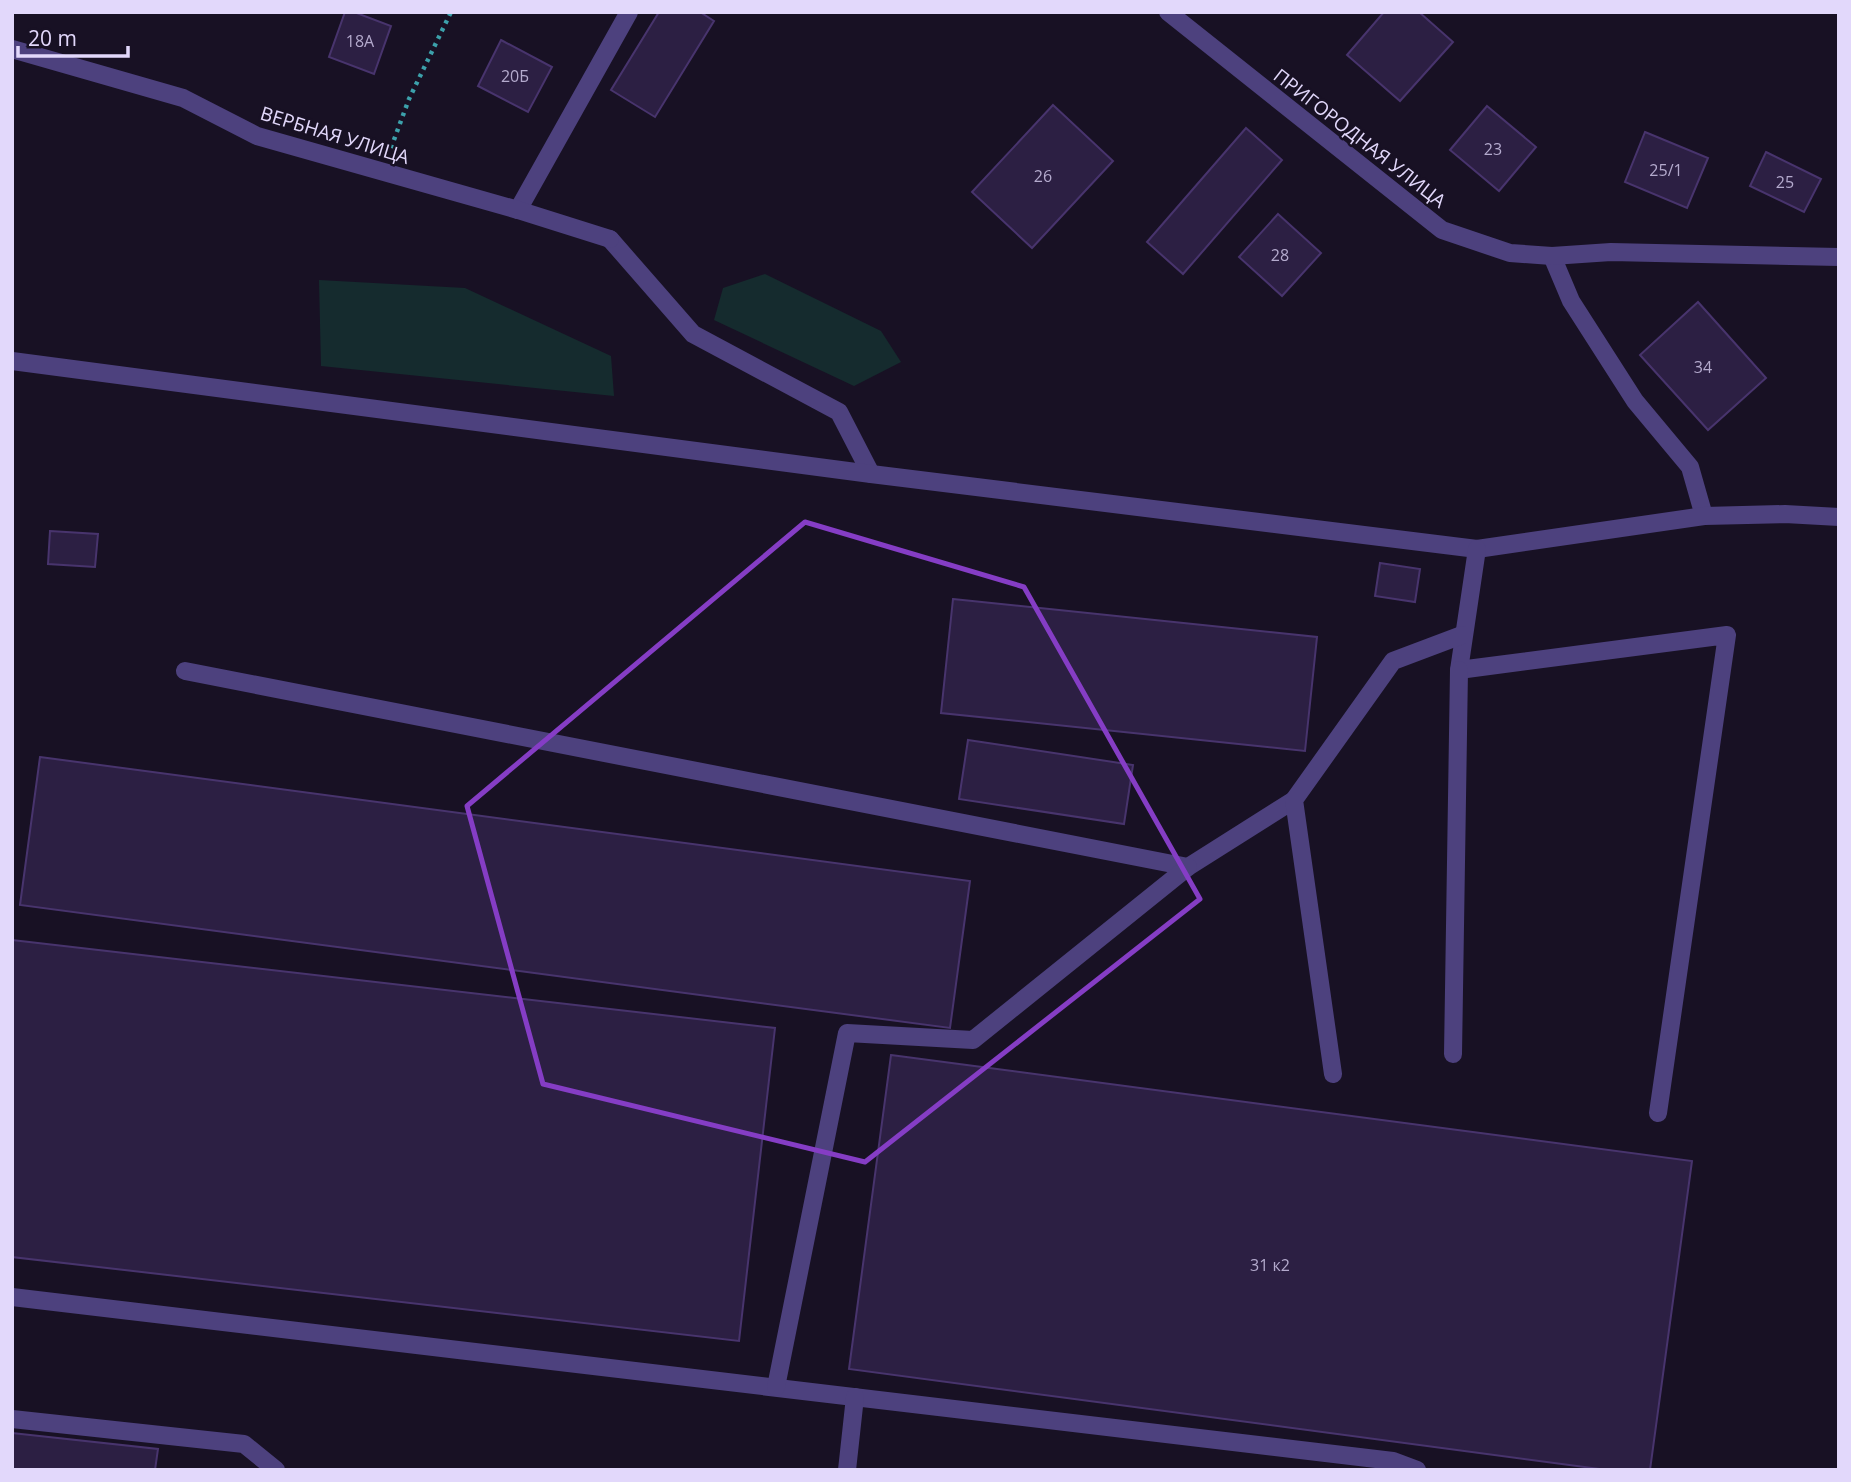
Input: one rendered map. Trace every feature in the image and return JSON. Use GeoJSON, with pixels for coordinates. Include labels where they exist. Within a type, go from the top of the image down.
{"type":"FeatureCollection","features":[{"type":"Feature","properties":{"kind":"street"},"geometry":{"type":"LineString","coordinates":[[518,210],[629,12]]}},
{"type":"Feature","properties":{"kind":"street","name":"ПРИГОРОДНАЯ УЛИЦА"},"geometry":{"type":"LineString","coordinates":[[1168,12],[1442,230],[1510,253],[1552,256],[1611,252],[1839,257]]}},
{"type":"Feature","properties":{"kind":"street","name":"ВЕРБНАЯ УЛИЦА"},"geometry":{"type":"LineString","coordinates":[[12,49],[183,99],[257,136],[610,239],[693,334],[839,412],[872,474]]}},
{"type":"Feature","properties":{"kind":"street"},"geometry":{"type":"LineString","coordinates":[[1552,256],[1571,301],[1635,401],[1690,467],[1704,516]]}},
{"type":"Feature","properties":{"kind":"street"},"geometry":{"type":"LineString","coordinates":[[12,361],[872,474],[1477,549],[1704,516],[1785,514],[1839,517]]}},
{"type":"Feature","properties":{"kind":"street"},"geometry":{"type":"LineString","coordinates":[[1453,1054],[1459,670],[1462,635],[1477,549]]}},
{"type":"Feature","properties":{"kind":"street"},"geometry":{"type":"LineString","coordinates":[[776,1387],[847,1032],[973,1040],[1188,867],[1294,800],[1394,661],[1462,635]]}},
{"type":"Feature","properties":{"kind":"street"},"geometry":{"type":"LineString","coordinates":[[1459,670],[1727,635],[1658,1113]]}},
{"type":"Feature","properties":{"kind":"street"},"geometry":{"type":"LineString","coordinates":[[185,670],[1188,867]]}},
{"type":"Feature","properties":{"kind":"street"},"geometry":{"type":"LineString","coordinates":[[1294,800],[1333,1074]]}},
{"type":"Feature","properties":{"kind":"street"},"geometry":{"type":"LineString","coordinates":[[12,1297],[1393,1461],[1417,1470]]}},
{"type":"Feature","properties":{"kind":"street"},"geometry":{"type":"LineString","coordinates":[[847,1470],[855,1397]]}},
{"type":"Feature","properties":{"kind":"street"},"geometry":{"type":"LineString","coordinates":[[12,1419],[244,1444],[276,1470]]}},
{"type":"Feature","properties":{"kind":"path"},"geometry":{"type":"LineString","coordinates":[[382,172],[409,99],[451,12]]}},
{"type":"Feature","properties":{"kind":"highlighted area"},"geometry":{"type":"Polygon","coordinates":[[[805,522],[1024,587],[1200,899],[865,1162],[543,1084],[467,806],[805,522]]]}},
{"type":"Feature","properties":{"kind":"green space"},"geometry":{"type":"Polygon","coordinates":[[[765,274],[881,331],[901,362],[854,386],[714,320],[723,288],[765,274]]]}},
{"type":"Feature","properties":{"kind":"green space"},"geometry":{"type":"Polygon","coordinates":[[[319,280],[465,288],[611,356],[614,396],[321,366],[319,280]]]}},
{"type":"Feature","properties":{"kind":"building"},"geometry":{"type":"Polygon","coordinates":[[[345,12],[354,12],[391,26],[374,74],[329,57],[345,12]]]}},
{"type":"Feature","properties":{"kind":"building"},"geometry":{"type":"Polygon","coordinates":[[[659,12],[700,12],[714,21],[655,117],[611,90],[659,12]]]}},
{"type":"Feature","properties":{"kind":"building"},"geometry":{"type":"Polygon","coordinates":[[[1384,12],[1419,12],[1453,42],[1400,101],[1347,55],[1384,12]]]}},
{"type":"Feature","properties":{"kind":"building"},"geometry":{"type":"Polygon","coordinates":[[[501,40],[552,67],[528,112],[478,86],[501,40]]]}},
{"type":"Feature","properties":{"kind":"building"},"geometry":{"type":"Polygon","coordinates":[[[1053,105],[1113,161],[1032,248],[972,192],[1053,105]]]}},
{"type":"Feature","properties":{"kind":"building"},"geometry":{"type":"Polygon","coordinates":[[[1487,106],[1536,147],[1499,191],[1450,150],[1487,106]]]}},
{"type":"Feature","properties":{"kind":"building"},"geometry":{"type":"Polygon","coordinates":[[[1246,128],[1282,160],[1183,274],[1147,242],[1246,128]]]}},
{"type":"Feature","properties":{"kind":"building"},"geometry":{"type":"Polygon","coordinates":[[[1645,132],[1708,158],[1687,208],[1625,182],[1645,132]]]}},
{"type":"Feature","properties":{"kind":"building"},"geometry":{"type":"Polygon","coordinates":[[[1766,152],[1821,179],[1804,212],[1750,186],[1766,152]]]}},
{"type":"Feature","properties":{"kind":"building"},"geometry":{"type":"Polygon","coordinates":[[[1278,214],[1321,253],[1282,296],[1239,257],[1278,214]]]}},
{"type":"Feature","properties":{"kind":"building"},"geometry":{"type":"Polygon","coordinates":[[[1698,302],[1766,378],[1708,430],[1640,355],[1698,302]]]}},
{"type":"Feature","properties":{"kind":"building"},"geometry":{"type":"Polygon","coordinates":[[[50,531],[98,534],[95,567],[48,564],[50,531]]]}},
{"type":"Feature","properties":{"kind":"building"},"geometry":{"type":"Polygon","coordinates":[[[1380,563],[1420,569],[1415,602],[1375,596],[1380,563]]]}},
{"type":"Feature","properties":{"kind":"building"},"geometry":{"type":"Polygon","coordinates":[[[953,599],[1317,637],[1305,751],[941,713],[953,599]]]}},
{"type":"Feature","properties":{"kind":"building"},"geometry":{"type":"Polygon","coordinates":[[[968,740],[1133,765],[1124,824],[959,799],[968,740]]]}},
{"type":"Feature","properties":{"kind":"building"},"geometry":{"type":"Polygon","coordinates":[[[40,757],[970,881],[950,1028],[20,905],[40,757]]]}},
{"type":"Feature","properties":{"kind":"building"},"geometry":{"type":"Polygon","coordinates":[[[12,940],[775,1028],[739,1341],[12,1257],[12,940]]]}},
{"type":"Feature","properties":{"kind":"building"},"geometry":{"type":"Polygon","coordinates":[[[891,1055],[1692,1161],[1650,1470],[1607,1470],[849,1369],[891,1055]]]}},
{"type":"Feature","properties":{"kind":"building"},"geometry":{"type":"Polygon","coordinates":[[[12,1433],[158,1449],[155,1470],[12,1470],[12,1433]]]}}]}
